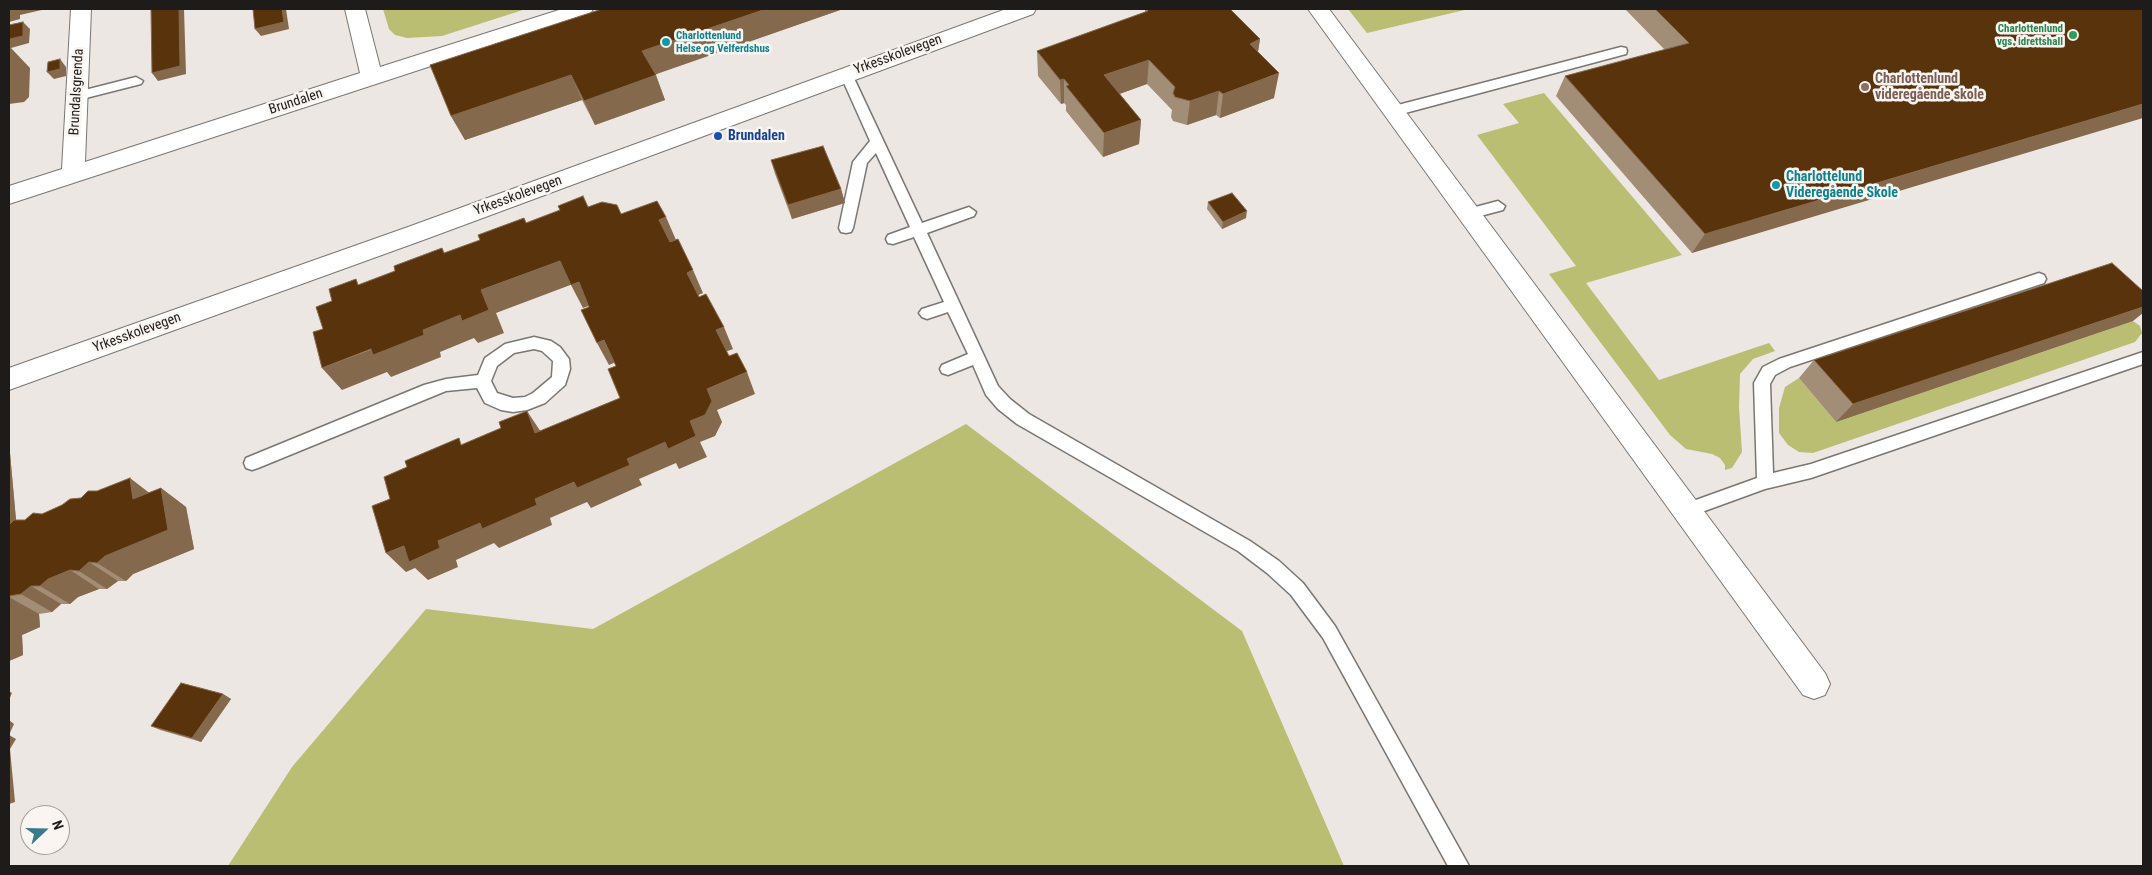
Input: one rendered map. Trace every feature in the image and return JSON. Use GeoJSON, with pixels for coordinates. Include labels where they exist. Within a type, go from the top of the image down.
{"type":"FeatureCollection","features":[{"type":"Feature","properties":{"kind":"street","name":"Brundalsgrenda"},"geometry":{"type":"LineString","coordinates":[[73,174],[81,9]]}},
{"type":"Feature","properties":{"kind":"street"},"geometry":{"type":"LineString","coordinates":[[355,9],[372,77]]}},
{"type":"Feature","properties":{"kind":"street","name":"Brundalen"},"geometry":{"type":"LineString","coordinates":[[9,195],[583,9]]}},
{"type":"Feature","properties":{"kind":"street","name":"Yrkesskolevegen"},"geometry":{"type":"LineString","coordinates":[[9,379],[417,233],[1026,9]]}},
{"type":"Feature","properties":{"kind":"street"},"geometry":{"type":"LineString","coordinates":[[1318,9],[1814,684]]}},
{"type":"Feature","properties":{"kind":"lane"},"geometry":{"type":"LineString","coordinates":[[1394,111],[1621,51]]}},
{"type":"Feature","properties":{"kind":"lane"},"geometry":{"type":"LineString","coordinates":[[846,74],[992,390],[1004,404],[1023,418],[1244,546],[1273,567],[1297,589],[1329,632],[1459,866]]}},
{"type":"Feature","properties":{"kind":"lane"},"geometry":{"type":"LineString","coordinates":[[78,96],[136,81]]}},
{"type":"Feature","properties":{"kind":"lane"},"geometry":{"type":"LineString","coordinates":[[846,228],[860,162],[878,141]]}},
{"type":"Feature","properties":{"kind":"lane"},"geometry":{"type":"LineString","coordinates":[[1469,214],[1498,206]]}},
{"type":"Feature","properties":{"kind":"lane"},"geometry":{"type":"LineString","coordinates":[[893,240],[969,212]]}},
{"type":"Feature","properties":{"kind":"lane"},"geometry":{"type":"LineString","coordinates":[[1765,482],[1762,383],[1769,371],[1785,363],[2039,279]]}},
{"type":"Feature","properties":{"kind":"lane"},"geometry":{"type":"LineString","coordinates":[[927,313],[952,305]]}},
{"type":"Feature","properties":{"kind":"lane"},"geometry":{"type":"LineString","coordinates":[[522,344],[546,345],[555,351],[560,359],[562,369],[558,380],[539,398],[527,403],[513,405],[501,403],[491,398],[485,390],[483,381],[486,371],[499,354],[522,344]]}},
{"type":"Feature","properties":{"kind":"lane"},"geometry":{"type":"LineString","coordinates":[[948,369],[977,357]]}},
{"type":"Feature","properties":{"kind":"lane"},"geometry":{"type":"LineString","coordinates":[[1688,510],[1765,482],[1811,471],[2143,358]]}},
{"type":"Feature","properties":{"kind":"lane"},"geometry":{"type":"LineString","coordinates":[[252,462],[430,390],[446,385],[483,381]]}},
{"type":"Feature","properties":{"kind":"green space"},"geometry":{"type":"Polygon","coordinates":[[[383,9],[526,9],[442,36],[407,38],[395,35],[389,29],[383,9]]]}},
{"type":"Feature","properties":{"kind":"green space"},"geometry":{"type":"Polygon","coordinates":[[[1348,9],[1469,9],[1367,33],[1348,9]]]}},
{"type":"Feature","properties":{"kind":"green space"},"geometry":{"type":"Polygon","coordinates":[[[1544,93],[1682,255],[1586,283],[1659,380],[1769,343],[1775,351],[1753,359],[1740,374],[1739,407],[1742,452],[1732,468],[1725,470],[1725,465],[1720,458],[1712,454],[1686,449],[1670,435],[1549,274],[1576,266],[1477,135],[1519,123],[1503,104],[1544,93]]]}},
{"type":"Feature","properties":{"kind":"green space"},"geometry":{"type":"Polygon","coordinates":[[[2133,321],[2140,326],[2142,333],[2135,342],[1813,453],[1799,452],[1788,445],[1779,433],[1779,408],[1785,387],[1799,378],[1836,422],[2133,321]]]}},
{"type":"Feature","properties":{"kind":"green space"},"geometry":{"type":"Polygon","coordinates":[[[966,424],[1242,631],[1344,866],[228,866],[292,767],[426,609],[593,629],[966,424]]]}},
{"type":"Feature","properties":{"kind":"building"},"geometry":{"type":"Polygon","coordinates":[[[151,9],[179,9],[180,66],[152,73],[151,9]]]}},
{"type":"Feature","properties":{"kind":"building"},"geometry":{"type":"Polygon","coordinates":[[[253,9],[282,9],[284,22],[255,29],[253,9]]]}},
{"type":"Feature","properties":{"kind":"building"},"geometry":{"type":"Polygon","coordinates":[[[602,9],[766,9],[642,51],[656,75],[584,101],[571,75],[451,116],[430,65],[602,9]]]}},
{"type":"Feature","properties":{"kind":"building"},"geometry":{"type":"Polygon","coordinates":[[[1147,9],[1230,9],[1260,39],[1250,44],[1279,73],[1223,94],[1219,91],[1190,101],[1175,97],[1173,93],[1175,87],[1149,60],[1104,75],[1141,120],[1104,133],[1066,86],[1069,85],[1064,79],[1060,80],[1037,51],[1148,11],[1147,9]]]}},
{"type":"Feature","properties":{"kind":"building","name":"Charlottelund Videregående Skole"},"geometry":{"type":"Polygon","coordinates":[[[1655,9],[2143,9],[2143,104],[1705,234],[1565,76],[1689,43],[1655,9]]]}},
{"type":"Feature","properties":{"kind":"building"},"geometry":{"type":"Polygon","coordinates":[[[23,22],[23,36],[9,39],[9,25],[23,22]]]}},
{"type":"Feature","properties":{"kind":"building"},"geometry":{"type":"Polygon","coordinates":[[[60,59],[60,69],[47,72],[48,62],[60,59]]]}},
{"type":"Feature","properties":{"kind":"building"},"geometry":{"type":"Polygon","coordinates":[[[823,146],[841,189],[788,205],[771,160],[823,146]]]}},
{"type":"Feature","properties":{"kind":"building"},"geometry":{"type":"Polygon","coordinates":[[[1232,193],[1247,211],[1223,222],[1208,202],[1232,193]]]}},
{"type":"Feature","properties":{"kind":"building"},"geometry":{"type":"Polygon","coordinates":[[[583,196],[588,207],[602,202],[617,205],[621,214],[657,201],[666,217],[659,220],[670,242],[678,239],[693,270],[687,273],[699,297],[706,294],[724,327],[716,330],[729,356],[737,353],[747,372],[707,389],[712,401],[705,415],[690,421],[696,436],[668,449],[665,442],[627,459],[630,465],[577,488],[574,482],[535,499],[537,505],[482,529],[480,523],[438,541],[440,548],[409,562],[404,546],[386,553],[372,506],[390,499],[384,477],[407,467],[405,461],[459,438],[461,445],[501,428],[499,422],[527,411],[535,433],[620,398],[608,369],[616,366],[604,340],[597,343],[581,310],[589,307],[579,282],[571,285],[560,261],[481,290],[489,310],[462,321],[460,315],[423,330],[424,335],[373,355],[371,349],[322,368],[313,332],[323,329],[316,307],[332,301],[329,289],[356,279],[358,285],[395,271],[394,266],[442,248],[444,253],[480,240],[478,235],[524,218],[526,223],[560,210],[558,206],[583,196]]]}},
{"type":"Feature","properties":{"kind":"building"},"geometry":{"type":"Polygon","coordinates":[[[2112,263],[2143,291],[2143,307],[1853,404],[1814,360],[2112,263]]]}},
{"type":"Feature","properties":{"kind":"building"},"geometry":{"type":"Polygon","coordinates":[[[130,478],[133,499],[161,488],[168,530],[105,556],[97,563],[89,562],[79,571],[70,570],[48,579],[40,586],[31,586],[21,594],[9,596],[9,525],[14,520],[25,520],[33,513],[42,514],[62,505],[70,499],[81,498],[88,491],[97,491],[130,478]]]}},
{"type":"Feature","properties":{"kind":"building"},"geometry":{"type":"Polygon","coordinates":[[[181,683],[223,694],[192,738],[151,726],[181,683]]]}},
{"type":"Feature","properties":{"kind":"place","name":"Charlottenlund vgs. idrettshall"},"geometry":{"type":"Point","coordinates":[2073,35]}},
{"type":"Feature","properties":{"kind":"place","name":"Charlottenlund Helse og Velferdshus"},"geometry":{"type":"Point","coordinates":[666,42]}},
{"type":"Feature","properties":{"kind":"place","name":"Charlottenlund videregående skole"},"geometry":{"type":"Point","coordinates":[1865,87]}},
{"type":"Feature","properties":{"kind":"place","name":"Brundalen"},"geometry":{"type":"Point","coordinates":[718,136]}},
{"type":"Feature","properties":{"kind":"place","name":"Charlottelund Videregående Skole"},"geometry":{"type":"Point","coordinates":[1776,185]}}]}
